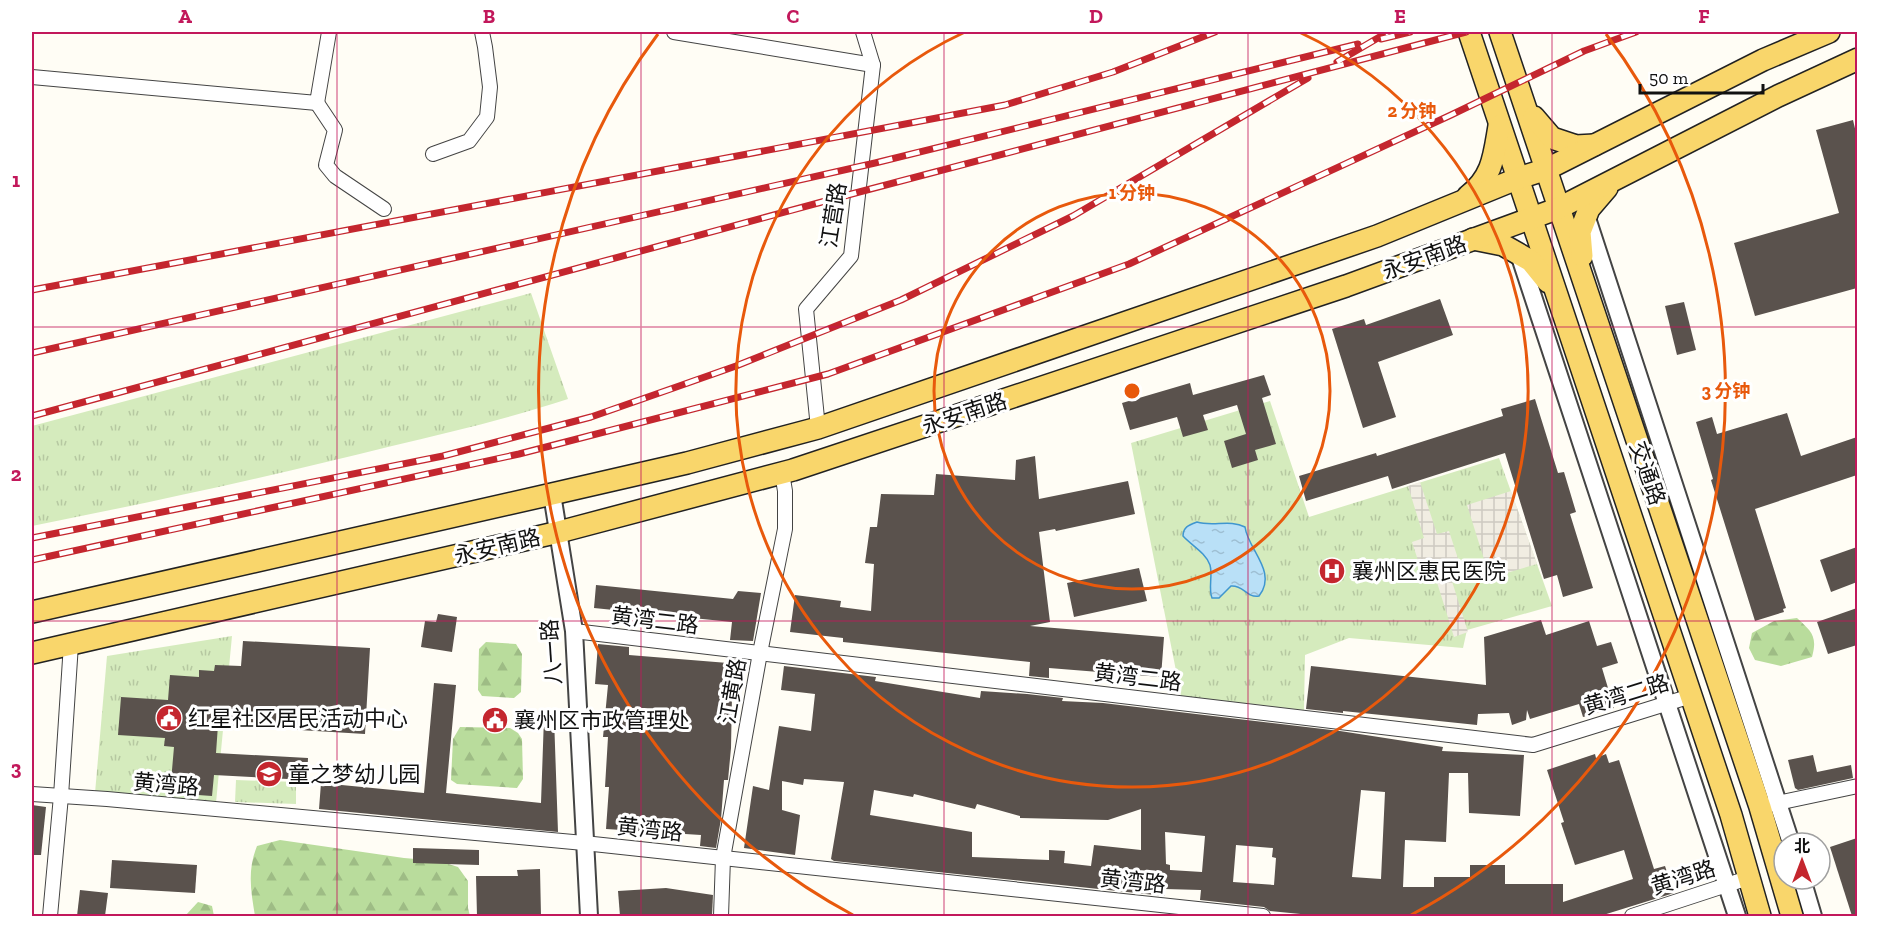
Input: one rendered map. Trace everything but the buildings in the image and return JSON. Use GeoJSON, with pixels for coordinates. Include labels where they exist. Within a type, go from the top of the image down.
{"type":"FeatureCollection","features":[{"type":"Feature","properties":{"kind":"main road","name":"交通路"},"geometry":{"type":"LineString","coordinates":[[1469,32],[1731,815],[1760,916]]}},
{"type":"Feature","properties":{"kind":"main road","name":"交通路"},"geometry":{"type":"LineString","coordinates":[[1500,32],[1585,284],[1770,805],[1792,916]]}},
{"type":"Feature","properties":{"kind":"main road","name":"永安南路"},"geometry":{"type":"LineString","coordinates":[[32,612],[687,463],[818,428],[1366,240],[1519,178],[1547,169],[1763,60],[1829,32]]}},
{"type":"Feature","properties":{"kind":"main road","name":"永安南路"},"geometry":{"type":"LineString","coordinates":[[32,653],[559,532],[782,473],[1346,286],[1559,208],[1778,96],[1857,59]]}},
{"type":"Feature","properties":{"kind":"main road"},"geometry":{"type":"LineString","coordinates":[[1526,108],[1552,138],[1576,146],[1595,145]]}},
{"type":"Feature","properties":{"kind":"main road"},"geometry":{"type":"LineString","coordinates":[[1462,201],[1478,188],[1492,167],[1500,123]]}},
{"type":"Feature","properties":{"kind":"main road"},"geometry":{"type":"LineString","coordinates":[[1585,284],[1580,232],[1589,209],[1614,180]]}},
{"type":"Feature","properties":{"kind":"main road"},"geometry":{"type":"LineString","coordinates":[[1473,239],[1503,245],[1531,261],[1557,294]]}},
{"type":"Feature","properties":{"kind":"street"},"geometry":{"type":"LineString","coordinates":[[329,32],[317,102],[335,130],[326,165],[335,176],[384,209]]}},
{"type":"Feature","properties":{"kind":"street"},"geometry":{"type":"LineString","coordinates":[[433,154],[469,141],[487,117],[490,87],[482,32]]}},
{"type":"Feature","properties":{"kind":"street"},"geometry":{"type":"LineString","coordinates":[[674,32],[873,65]]}},
{"type":"Feature","properties":{"kind":"street","name":"江营路"},"geometry":{"type":"LineString","coordinates":[[818,428],[806,309],[851,256],[873,65],[862,32]]}},
{"type":"Feature","properties":{"kind":"street"},"geometry":{"type":"LineString","coordinates":[[32,77],[317,102]]}},
{"type":"Feature","properties":{"kind":"street"},"geometry":{"type":"LineString","coordinates":[[1587,215],[1770,805],[1784,831]]}},
{"type":"Feature","properties":{"kind":"street"},"geometry":{"type":"LineString","coordinates":[[1519,255],[1737,916]]}},
{"type":"Feature","properties":{"kind":"street","name":"江黄路"},"geometry":{"type":"LineString","coordinates":[[721,916],[723,858],[785,529],[785,491],[782,473]]}},
{"type":"Feature","properties":{"kind":"street","name":"八一路"},"geometry":{"type":"LineString","coordinates":[[552,494],[574,631],[589,916]]}},
{"type":"Feature","properties":{"kind":"street","name":"黄湾二路"},"geometry":{"type":"LineString","coordinates":[[574,631],[1533,745],[1691,696]]}},
{"type":"Feature","properties":{"kind":"street"},"geometry":{"type":"LineString","coordinates":[[50,916],[71,644]]}},
{"type":"Feature","properties":{"kind":"street"},"geometry":{"type":"LineString","coordinates":[[1770,805],[1857,786]]}},
{"type":"Feature","properties":{"kind":"street","name":"黄湾路"},"geometry":{"type":"LineString","coordinates":[[32,794],[585,843],[1263,916]]}},
{"type":"Feature","properties":{"kind":"street","name":"黄湾路"},"geometry":{"type":"LineString","coordinates":[[1632,916],[1748,878]]}},
{"type":"Feature","properties":{"kind":"street"},"geometry":{"type":"LineString","coordinates":[[1806,891],[1813,916]]}},
{"type":"Feature","properties":{"kind":"street"},"geometry":{"type":"LineString","coordinates":[[1122,916],[1124,901]]}},
{"type":"Feature","properties":{"kind":"green space"},"geometry":{"type":"Polygon","coordinates":[[[531,293],[568,399],[480,424],[302,468],[32,526],[32,426],[531,293]]]}},
{"type":"Feature","properties":{"kind":"green space"},"geometry":{"type":"Polygon","coordinates":[[[1270,401],[1309,517],[1499,458],[1552,606],[1467,630],[1463,648],[1349,638],[1305,655],[1304,710],[1181,696],[1131,443],[1270,401]]]}},
{"type":"Feature","properties":{"kind":"green space"},"geometry":{"type":"Polygon","coordinates":[[[1797,618],[1814,639],[1812,657],[1781,666],[1755,660],[1749,648],[1752,633],[1774,621],[1797,618]]]}},
{"type":"Feature","properties":{"kind":"green space"},"geometry":{"type":"Polygon","coordinates":[[[232,636],[216,803],[95,793],[107,656],[232,636]]]}},
{"type":"Feature","properties":{"kind":"green space"},"geometry":{"type":"Polygon","coordinates":[[[486,642],[516,644],[522,654],[521,692],[514,698],[482,696],[478,690],[479,649],[486,642]]]}},
{"type":"Feature","properties":{"kind":"green space"},"geometry":{"type":"Polygon","coordinates":[[[460,727],[510,728],[518,733],[522,739],[523,779],[517,788],[457,784],[451,780],[453,739],[460,727]]]}},
{"type":"Feature","properties":{"kind":"green space"},"geometry":{"type":"Polygon","coordinates":[[[236,780],[296,782],[296,804],[235,802],[236,780]]]}},
{"type":"Feature","properties":{"kind":"green space"},"geometry":{"type":"Polygon","coordinates":[[[280,840],[439,861],[458,867],[468,881],[470,916],[255,916],[251,881],[254,855],[257,846],[280,840]]]}},
{"type":"Feature","properties":{"kind":"green space"},"geometry":{"type":"Polygon","coordinates":[[[198,902],[212,906],[214,916],[185,916],[198,902]]]}},
{"type":"Feature","properties":{"kind":"shaded area"},"geometry":{"type":"Polygon","coordinates":[[[1420,482],[1437,534],[1449,531],[1462,571],[1450,575],[1468,632],[1454,637],[1436,579],[1425,582],[1412,542],[1424,538],[1408,486],[1420,482]]]}},
{"type":"Feature","properties":{"kind":"shaded area"},"geometry":{"type":"Polygon","coordinates":[[[1511,491],[1537,564],[1490,578],[1467,505],[1511,491]]]}},
{"type":"Feature","properties":{"kind":"water"},"geometry":{"type":"Polygon","coordinates":[[[1197,522],[1245,527],[1247,536],[1264,570],[1264,587],[1259,596],[1231,586],[1219,598],[1212,598],[1210,565],[1202,553],[1183,536],[1185,528],[1197,522]]]}},
{"type":"Feature","properties":{"kind":"railway"},"geometry":{"type":"LineString","coordinates":[[32,290],[1005,105],[1113,72],[1215,32]]}},
{"type":"Feature","properties":{"kind":"railway"},"geometry":{"type":"LineString","coordinates":[[1337,62],[1388,32]]}},
{"type":"Feature","properties":{"kind":"railway"},"geometry":{"type":"LineString","coordinates":[[1381,39],[1410,32]]}},
{"type":"Feature","properties":{"kind":"railway"},"geometry":{"type":"LineString","coordinates":[[32,416],[844,196],[1466,32]]}},
{"type":"Feature","properties":{"kind":"railway"},"geometry":{"type":"LineString","coordinates":[[32,560],[519,454],[828,374],[1129,264],[1584,51],[1636,32]]}},
{"type":"Feature","properties":{"kind":"railway"},"geometry":{"type":"LineString","coordinates":[[32,353],[875,163],[1358,44]]}},
{"type":"Feature","properties":{"kind":"railway"},"geometry":{"type":"LineString","coordinates":[[32,538],[443,456],[591,417],[736,366],[901,300],[1073,216],[1308,78]]}},
{"type":"Feature","properties":{"kind":"place","name":"襄州区惠民医院"},"geometry":{"type":"Point","coordinates":[1332,571]}},
{"type":"Feature","properties":{"kind":"place","name":"红星社区居民活动中心"},"geometry":{"type":"Point","coordinates":[169,718]}},
{"type":"Feature","properties":{"kind":"place","name":"襄州区市政管理处"},"geometry":{"type":"Point","coordinates":[495,720]}},
{"type":"Feature","properties":{"kind":"place","name":"童之梦幼儿园"},"geometry":{"type":"Point","coordinates":[269,774]}}]}
